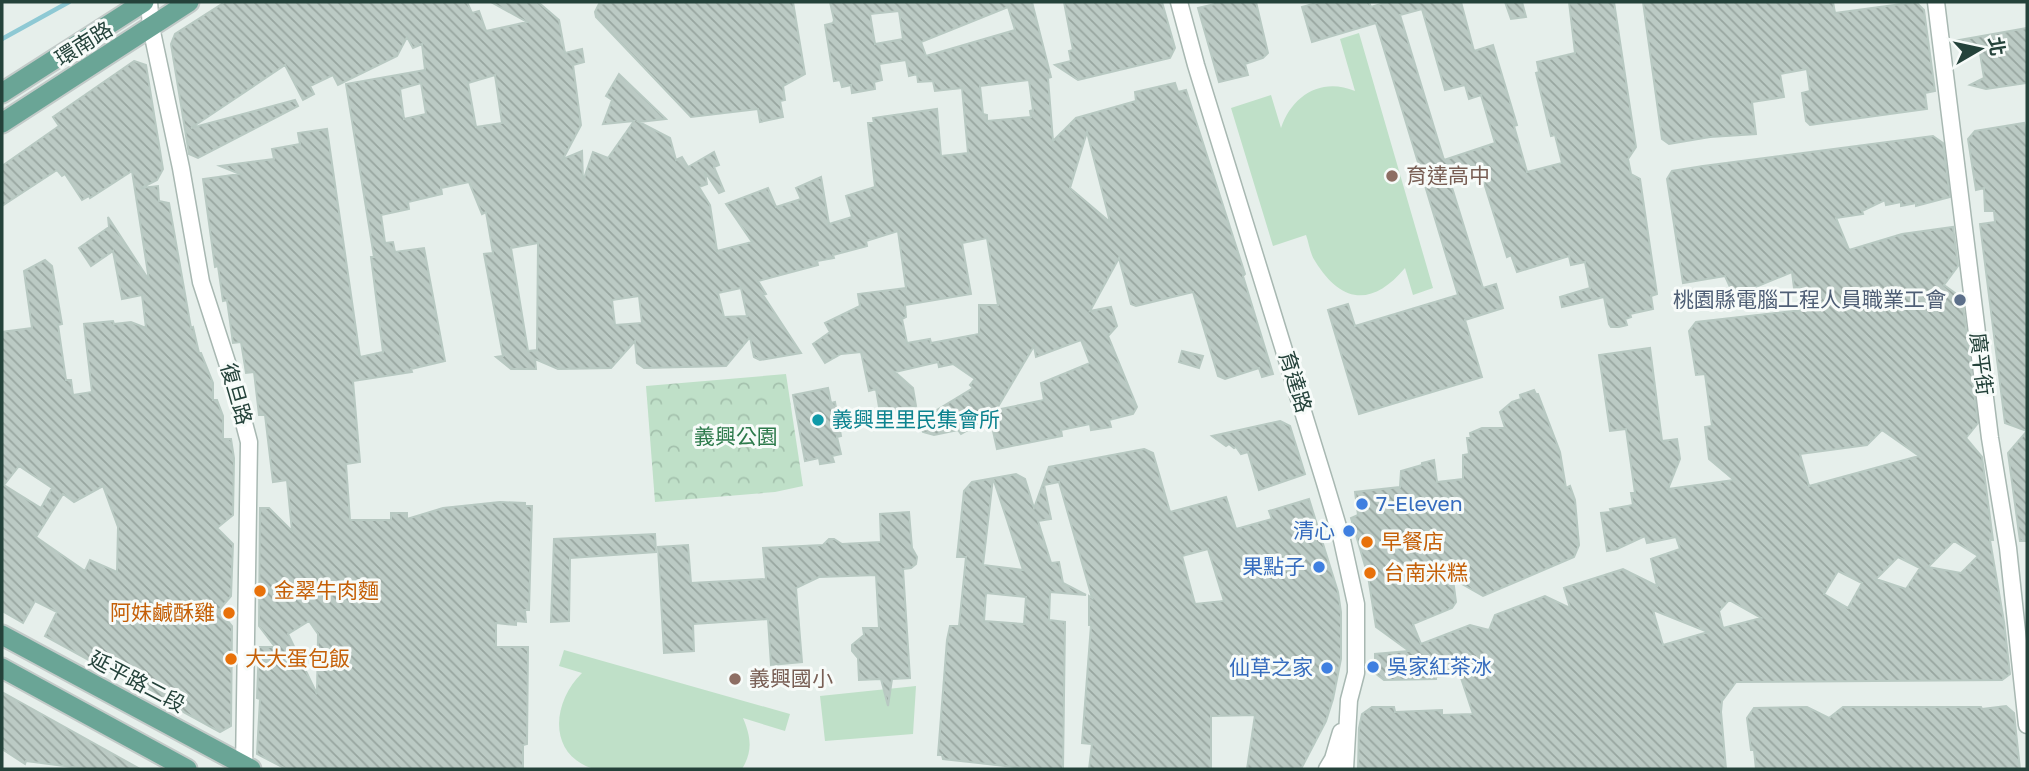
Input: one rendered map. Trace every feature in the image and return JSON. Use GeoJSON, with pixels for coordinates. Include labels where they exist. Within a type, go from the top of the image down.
{"type":"FeatureCollection","features":[{"type":"Feature","properties":{"kind":"main road","name":"環南路"},"geometry":{"type":"LineString","coordinates":[[2,93],[146,2]]}},
{"type":"Feature","properties":{"kind":"main road","name":"環南路"},"geometry":{"type":"LineString","coordinates":[[2,123],[189,2]]}},
{"type":"Feature","properties":{"kind":"main road","name":"延平路二段"},"geometry":{"type":"LineString","coordinates":[[2,635],[246,768]]}},
{"type":"Feature","properties":{"kind":"main road"},"geometry":{"type":"LineString","coordinates":[[2,668],[187,769]]}},
{"type":"Feature","properties":{"kind":"street","name":"復旦路"},"geometry":{"type":"LineString","coordinates":[[146,2],[181,168],[201,282],[233,382],[248,442],[246,768]]}},
{"type":"Feature","properties":{"kind":"street","name":"育達路"},"geometry":{"type":"LineString","coordinates":[[1179,2],[1342,540],[1356,604],[1356,673],[1349,700],[1345,769]]}},
{"type":"Feature","properties":{"kind":"street","name":"廣平街"},"geometry":{"type":"LineString","coordinates":[[1936,2],[1990,438],[2008,548],[2027,725]]}},
{"type":"Feature","properties":{"kind":"street"},"geometry":{"type":"LineString","coordinates":[[1327,769],[1333,759],[1349,700]]}},
{"type":"Feature","properties":{"kind":"green space"},"geometry":{"type":"Polygon","coordinates":[[[1359,33],[1433,288],[1413,295],[1405,268],[1381,289],[1358,295],[1347,293],[1325,275],[1313,258],[1306,235],[1273,246],[1231,108],[1271,95],[1281,128],[1293,106],[1310,92],[1331,86],[1355,91],[1340,39],[1359,33]]]}},
{"type":"Feature","properties":{"kind":"green space","name":"義興公園"},"geometry":{"type":"Polygon","coordinates":[[[786,374],[803,486],[775,492],[655,502],[646,386],[786,374]]]}},
{"type":"Feature","properties":{"kind":"green space"},"geometry":{"type":"Polygon","coordinates":[[[564,650],[790,714],[785,731],[743,718],[750,744],[742,769],[594,769],[579,762],[568,752],[562,740],[560,712],[572,685],[582,673],[559,666],[564,650]]]}},
{"type":"Feature","properties":{"kind":"green space"},"geometry":{"type":"Polygon","coordinates":[[[916,686],[913,734],[825,741],[820,696],[916,686]]]}},
{"type":"Feature","properties":{"kind":"building"},"geometry":{"type":"Polygon","coordinates":[[[225,2],[467,2],[472,13],[479,11],[486,31],[527,22],[491,2],[538,2],[559,20],[565,53],[582,49],[584,62],[573,65],[581,125],[563,159],[582,151],[583,181],[593,152],[608,158],[634,121],[603,124],[612,100],[606,96],[619,74],[666,119],[639,122],[670,138],[676,160],[682,157],[688,167],[714,152],[719,165],[714,167],[724,191],[719,193],[705,172],[707,184],[699,187],[710,205],[717,251],[752,242],[726,204],[768,188],[776,207],[801,199],[796,188],[821,177],[829,224],[852,217],[846,196],[875,187],[868,123],[874,123],[873,118],[937,109],[941,156],[968,153],[962,88],[935,91],[933,81],[918,82],[917,74],[909,76],[906,60],[879,64],[882,80],[874,82],[875,89],[852,93],[851,85],[842,87],[840,80],[834,81],[825,25],[833,23],[834,20],[830,2],[1032,2],[1051,77],[1048,78],[1053,141],[1076,118],[1136,101],[1135,92],[1175,83],[1178,92],[1186,90],[1245,274],[1243,276],[1273,374],[1262,377],[1259,368],[1225,379],[1218,376],[1193,292],[1136,306],[1131,304],[1119,258],[1090,311],[1111,307],[1117,326],[1108,336],[1137,407],[1133,414],[1109,420],[1111,427],[1091,430],[1090,424],[1061,430],[1062,436],[997,449],[989,413],[961,434],[958,430],[934,435],[923,432],[919,421],[973,388],[970,385],[975,379],[953,364],[939,367],[938,362],[895,372],[913,388],[916,406],[887,412],[886,406],[879,407],[876,389],[869,391],[861,352],[841,354],[825,363],[813,344],[830,332],[825,323],[860,306],[858,294],[906,288],[898,231],[866,241],[867,246],[817,261],[818,265],[758,281],[766,294],[763,295],[801,353],[760,360],[754,357],[750,337],[726,366],[644,368],[637,363],[635,341],[611,368],[558,369],[535,359],[536,369],[511,369],[496,357],[503,356],[484,254],[493,253],[486,212],[482,214],[469,182],[441,188],[442,194],[408,202],[409,209],[381,215],[385,243],[393,242],[395,252],[424,248],[445,361],[411,369],[412,372],[353,381],[360,462],[346,464],[350,520],[391,520],[391,513],[407,513],[407,519],[443,508],[500,502],[525,503],[525,506],[532,506],[529,610],[525,610],[526,622],[516,621],[516,625],[496,623],[496,647],[528,647],[527,744],[523,745],[523,769],[286,769],[257,754],[260,699],[257,698],[259,647],[275,647],[259,626],[260,508],[269,508],[292,531],[287,480],[273,482],[265,415],[259,415],[254,372],[246,373],[241,342],[233,343],[227,300],[223,301],[218,266],[215,267],[203,179],[240,174],[220,166],[274,159],[272,149],[300,144],[298,133],[327,129],[360,357],[383,352],[371,257],[374,257],[346,84],[425,70],[422,44],[413,48],[407,37],[397,56],[338,85],[333,75],[310,86],[314,94],[303,100],[285,65],[191,128],[295,100],[298,106],[198,158],[189,154],[171,44],[175,34],[225,2]],[[1008,7],[921,42],[926,56],[1015,30],[1008,7]],[[899,11],[870,14],[875,44],[903,39],[899,11]],[[495,75],[468,83],[476,127],[502,123],[495,75]],[[1029,80],[980,86],[983,114],[987,115],[987,121],[1031,117],[1030,111],[1033,110],[1029,80]],[[421,83],[400,89],[404,119],[426,114],[421,83]],[[1087,132],[1070,188],[1110,222],[1087,132]],[[987,238],[962,243],[971,294],[905,305],[906,317],[902,319],[907,343],[930,339],[931,343],[979,334],[979,305],[998,305],[987,238]],[[538,243],[511,248],[528,351],[537,350],[538,243]],[[741,288],[718,293],[724,317],[747,316],[741,288]],[[639,296],[612,300],[615,325],[642,323],[639,296]],[[1081,340],[1036,357],[1034,346],[996,410],[1044,400],[1041,383],[1090,363],[1081,340]],[[309,621],[288,634],[317,694],[318,634],[309,621]]]}},
{"type":"Feature","properties":{"kind":"building"},"geometry":{"type":"Polygon","coordinates":[[[793,2],[805,74],[783,86],[785,100],[780,101],[783,117],[760,122],[758,109],[691,117],[596,17],[599,4],[793,2]]]}},
{"type":"Feature","properties":{"kind":"building"},"geometry":{"type":"Polygon","coordinates":[[[1064,2],[1162,2],[1175,48],[1170,58],[1078,80],[1055,65],[1071,61],[1069,51],[1073,50],[1064,2]]]}},
{"type":"Feature","properties":{"kind":"building"},"geometry":{"type":"Polygon","coordinates":[[[1215,2],[1256,2],[1268,53],[1263,58],[1245,64],[1248,75],[1219,82],[1198,8],[1215,2]]]}},
{"type":"Feature","properties":{"kind":"building"},"geometry":{"type":"Polygon","coordinates":[[[1320,2],[1369,2],[1371,7],[1387,2],[1461,2],[1474,51],[1493,45],[1517,125],[1514,126],[1527,172],[1562,163],[1555,135],[1551,136],[1536,73],[1539,72],[1537,62],[1575,53],[1569,2],[1614,2],[1636,147],[1628,159],[1631,174],[1640,179],[1657,294],[1651,296],[1653,309],[1630,314],[1631,317],[1625,319],[1627,325],[1611,327],[1604,297],[1562,307],[1560,297],[1590,288],[1585,262],[1571,265],[1569,256],[1517,272],[1511,255],[1507,257],[1480,170],[1450,181],[1483,288],[1496,284],[1503,308],[1465,320],[1482,377],[1359,414],[1328,310],[1348,304],[1355,326],[1458,295],[1376,23],[1312,42],[1302,7],[1320,2]],[[1422,9],[1400,15],[1444,160],[1495,143],[1481,95],[1469,99],[1465,85],[1445,90],[1422,9]]]}},
{"type":"Feature","properties":{"kind":"building"},"geometry":{"type":"Polygon","coordinates":[[[1505,2],[1522,2],[1526,17],[1511,19],[1505,2]]]}},
{"type":"Feature","properties":{"kind":"building"},"geometry":{"type":"Polygon","coordinates":[[[1643,2],[1833,2],[1835,13],[1916,2],[1924,10],[1935,91],[1925,93],[1927,109],[1810,125],[1806,121],[1802,93],[1810,91],[1807,69],[1780,74],[1784,97],[1752,102],[1756,134],[1710,137],[1669,144],[1662,139],[1643,2]]]}},
{"type":"Feature","properties":{"kind":"building"},"geometry":{"type":"Polygon","coordinates":[[[2027,28],[2027,83],[1986,89],[1970,85],[1984,78],[1979,47],[1959,40],[2027,28]]]}},
{"type":"Feature","properties":{"kind":"building"},"geometry":{"type":"Polygon","coordinates":[[[134,61],[146,65],[163,169],[157,180],[141,188],[158,186],[159,201],[169,203],[191,328],[193,327],[199,353],[213,383],[213,400],[217,400],[223,416],[223,439],[231,439],[234,458],[233,515],[217,528],[233,544],[231,596],[219,610],[232,626],[231,726],[220,732],[45,636],[57,612],[35,601],[23,623],[2,611],[2,332],[32,328],[24,271],[45,260],[52,266],[62,324],[58,325],[66,380],[71,380],[73,395],[92,392],[84,324],[131,322],[146,328],[142,295],[122,299],[113,251],[91,266],[79,248],[109,227],[108,217],[149,280],[132,171],[90,198],[89,196],[82,200],[65,174],[62,176],[57,170],[2,206],[2,166],[59,126],[53,117],[134,61]],[[19,466],[4,485],[41,508],[52,488],[19,466]],[[103,486],[74,502],[63,494],[36,537],[85,571],[90,560],[117,572],[118,527],[103,486]]]}},
{"type":"Feature","properties":{"kind":"building"},"geometry":{"type":"Polygon","coordinates":[[[2024,123],[2027,138],[2027,431],[2005,423],[1980,224],[1995,222],[1994,211],[1985,211],[1984,188],[1976,190],[1968,139],[1975,131],[2024,123]]]}},
{"type":"Feature","properties":{"kind":"building"},"geometry":{"type":"Polygon","coordinates":[[[1933,136],[1943,143],[1950,197],[1916,206],[1916,203],[1901,206],[1901,202],[1886,205],[1885,200],[1862,211],[1863,214],[1836,218],[1849,250],[1902,234],[1953,227],[1958,266],[1944,285],[1962,298],[1978,423],[1966,438],[1982,457],[1993,540],[1990,540],[2010,674],[2002,680],[1736,682],[1722,701],[1726,769],[1358,769],[1362,714],[1372,707],[1394,707],[1395,712],[1442,710],[1442,715],[1473,714],[1460,675],[1436,679],[1384,680],[1375,673],[1375,654],[1409,651],[1376,627],[1368,576],[1351,518],[1358,515],[1355,492],[1400,487],[1401,471],[1434,460],[1437,482],[1463,479],[1463,455],[1469,454],[1467,438],[1471,438],[1470,433],[1482,428],[1505,428],[1500,412],[1512,402],[1521,399],[1520,395],[1534,390],[1538,394],[1560,452],[1566,488],[1570,486],[1575,500],[1579,545],[1574,557],[1483,596],[1453,579],[1456,602],[1452,608],[1413,624],[1421,644],[1470,625],[1489,630],[1495,615],[1545,596],[1570,608],[1564,588],[1623,569],[1657,586],[1651,559],[1680,549],[1676,537],[1647,543],[1645,536],[1607,551],[1601,513],[1633,505],[1631,493],[1635,493],[1626,429],[1610,431],[1599,355],[1650,348],[1662,441],[1677,439],[1680,459],[1668,489],[1734,480],[1709,459],[1705,427],[1712,426],[1705,374],[1696,375],[1689,331],[1696,322],[1803,310],[1800,287],[1794,288],[1792,272],[1734,296],[1725,276],[1683,283],[1667,179],[1672,171],[1933,136]],[[1882,430],[1867,445],[1800,454],[1809,486],[1919,456],[1882,430]],[[1954,541],[1928,567],[1961,573],[1978,556],[1954,541]],[[1898,557],[1876,579],[1906,589],[1920,568],[1898,557]],[[1838,571],[1824,594],[1848,608],[1862,583],[1838,571]],[[1729,600],[1719,611],[1723,628],[1761,618],[1729,600]],[[1653,610],[1663,645],[1708,632],[1653,610]]]}},
{"type":"Feature","properties":{"kind":"building"},"geometry":{"type":"Polygon","coordinates":[[[1182,351],[1203,356],[1199,368],[1179,362],[1182,351]]]}},
{"type":"Feature","properties":{"kind":"building","name":"義興里里民集會所"},"geometry":{"type":"Polygon","coordinates":[[[828,388],[831,403],[835,402],[841,454],[832,456],[834,462],[820,464],[819,458],[805,461],[793,395],[828,388]]]}},
{"type":"Feature","properties":{"kind":"building"},"geometry":{"type":"Polygon","coordinates":[[[1280,421],[1290,426],[1305,474],[1259,490],[1248,452],[1241,454],[1236,447],[1229,444],[1226,446],[1212,436],[1280,421]]]}},
{"type":"Feature","properties":{"kind":"building"},"geometry":{"type":"Polygon","coordinates":[[[2027,431],[2027,541],[2020,541],[2008,453],[2027,431]]]}},
{"type":"Feature","properties":{"kind":"building"},"geometry":{"type":"Polygon","coordinates":[[[1144,449],[1153,453],[1170,512],[1226,497],[1236,529],[1272,519],[1269,511],[1309,499],[1338,592],[1341,612],[1341,659],[1326,721],[1301,769],[1247,769],[1255,715],[1211,716],[1211,769],[1089,769],[1092,744],[1082,743],[1091,625],[1089,596],[1092,598],[1059,482],[1044,485],[1051,519],[1038,521],[1051,563],[1059,562],[1063,583],[1086,595],[1050,592],[1049,620],[1065,622],[1063,769],[1032,769],[943,759],[942,755],[938,755],[947,640],[950,626],[959,626],[966,557],[957,557],[964,491],[972,482],[993,478],[1016,474],[1025,479],[1034,508],[1049,467],[1144,449]],[[993,478],[983,565],[1023,570],[993,478]],[[1208,549],[1182,556],[1195,604],[1224,601],[1208,549]],[[986,593],[984,621],[1024,624],[1026,597],[986,593]]]}},
{"type":"Feature","properties":{"kind":"building"},"geometry":{"type":"Polygon","coordinates":[[[909,512],[912,548],[917,557],[916,564],[903,569],[910,678],[892,679],[888,706],[881,679],[859,680],[858,658],[852,651],[852,645],[864,635],[863,628],[879,628],[876,575],[819,577],[796,588],[802,662],[771,665],[768,619],[693,624],[694,651],[664,653],[658,547],[688,545],[691,583],[766,579],[763,548],[823,545],[829,539],[842,544],[881,542],[880,514],[909,512]]]}},
{"type":"Feature","properties":{"kind":"building"},"geometry":{"type":"Polygon","coordinates":[[[655,534],[656,552],[570,558],[569,621],[551,622],[554,539],[655,534]]]}},
{"type":"Feature","properties":{"kind":"building"},"geometry":{"type":"Polygon","coordinates":[[[2,692],[140,769],[87,769],[26,761],[25,764],[2,749],[2,692]]]}},
{"type":"Feature","properties":{"kind":"building"},"geometry":{"type":"Polygon","coordinates":[[[2006,706],[2014,713],[2020,769],[1756,769],[1747,718],[1754,708],[1807,707],[1829,718],[1843,707],[1982,709],[2006,706]]]}},
{"type":"Feature","properties":{"kind":"waterway"},"geometry":{"type":"LineString","coordinates":[[2,39],[69,2]]}},
{"type":"Feature","properties":{"kind":"place","name":"育達高中"},"geometry":{"type":"Point","coordinates":[1392,176]}},
{"type":"Feature","properties":{"kind":"place","name":"桃園縣電腦工程人員職業工會"},"geometry":{"type":"Point","coordinates":[1960,300]}},
{"type":"Feature","properties":{"kind":"place","name":"義興里里民集會所"},"geometry":{"type":"Point","coordinates":[818,420]}},
{"type":"Feature","properties":{"kind":"place","name":"7-Eleven"},"geometry":{"type":"Point","coordinates":[1362,504]}},
{"type":"Feature","properties":{"kind":"place","name":"清心"},"geometry":{"type":"Point","coordinates":[1349,531]}},
{"type":"Feature","properties":{"kind":"place","name":"早餐店"},"geometry":{"type":"Point","coordinates":[1367,542]}},
{"type":"Feature","properties":{"kind":"place","name":"果點子"},"geometry":{"type":"Point","coordinates":[1319,567]}},
{"type":"Feature","properties":{"kind":"place","name":"台南米糕"},"geometry":{"type":"Point","coordinates":[1370,573]}},
{"type":"Feature","properties":{"kind":"place","name":"金翠牛肉麵"},"geometry":{"type":"Point","coordinates":[260,591]}},
{"type":"Feature","properties":{"kind":"place","name":"阿妹鹹酥雞"},"geometry":{"type":"Point","coordinates":[229,613]}},
{"type":"Feature","properties":{"kind":"place","name":"大大蛋包飯"},"geometry":{"type":"Point","coordinates":[231,659]}},
{"type":"Feature","properties":{"kind":"place","name":"吳家紅茶冰"},"geometry":{"type":"Point","coordinates":[1373,667]}},
{"type":"Feature","properties":{"kind":"place","name":"仙草之家"},"geometry":{"type":"Point","coordinates":[1327,668]}},
{"type":"Feature","properties":{"kind":"place","name":"義興國小"},"geometry":{"type":"Point","coordinates":[735,679]}}]}
